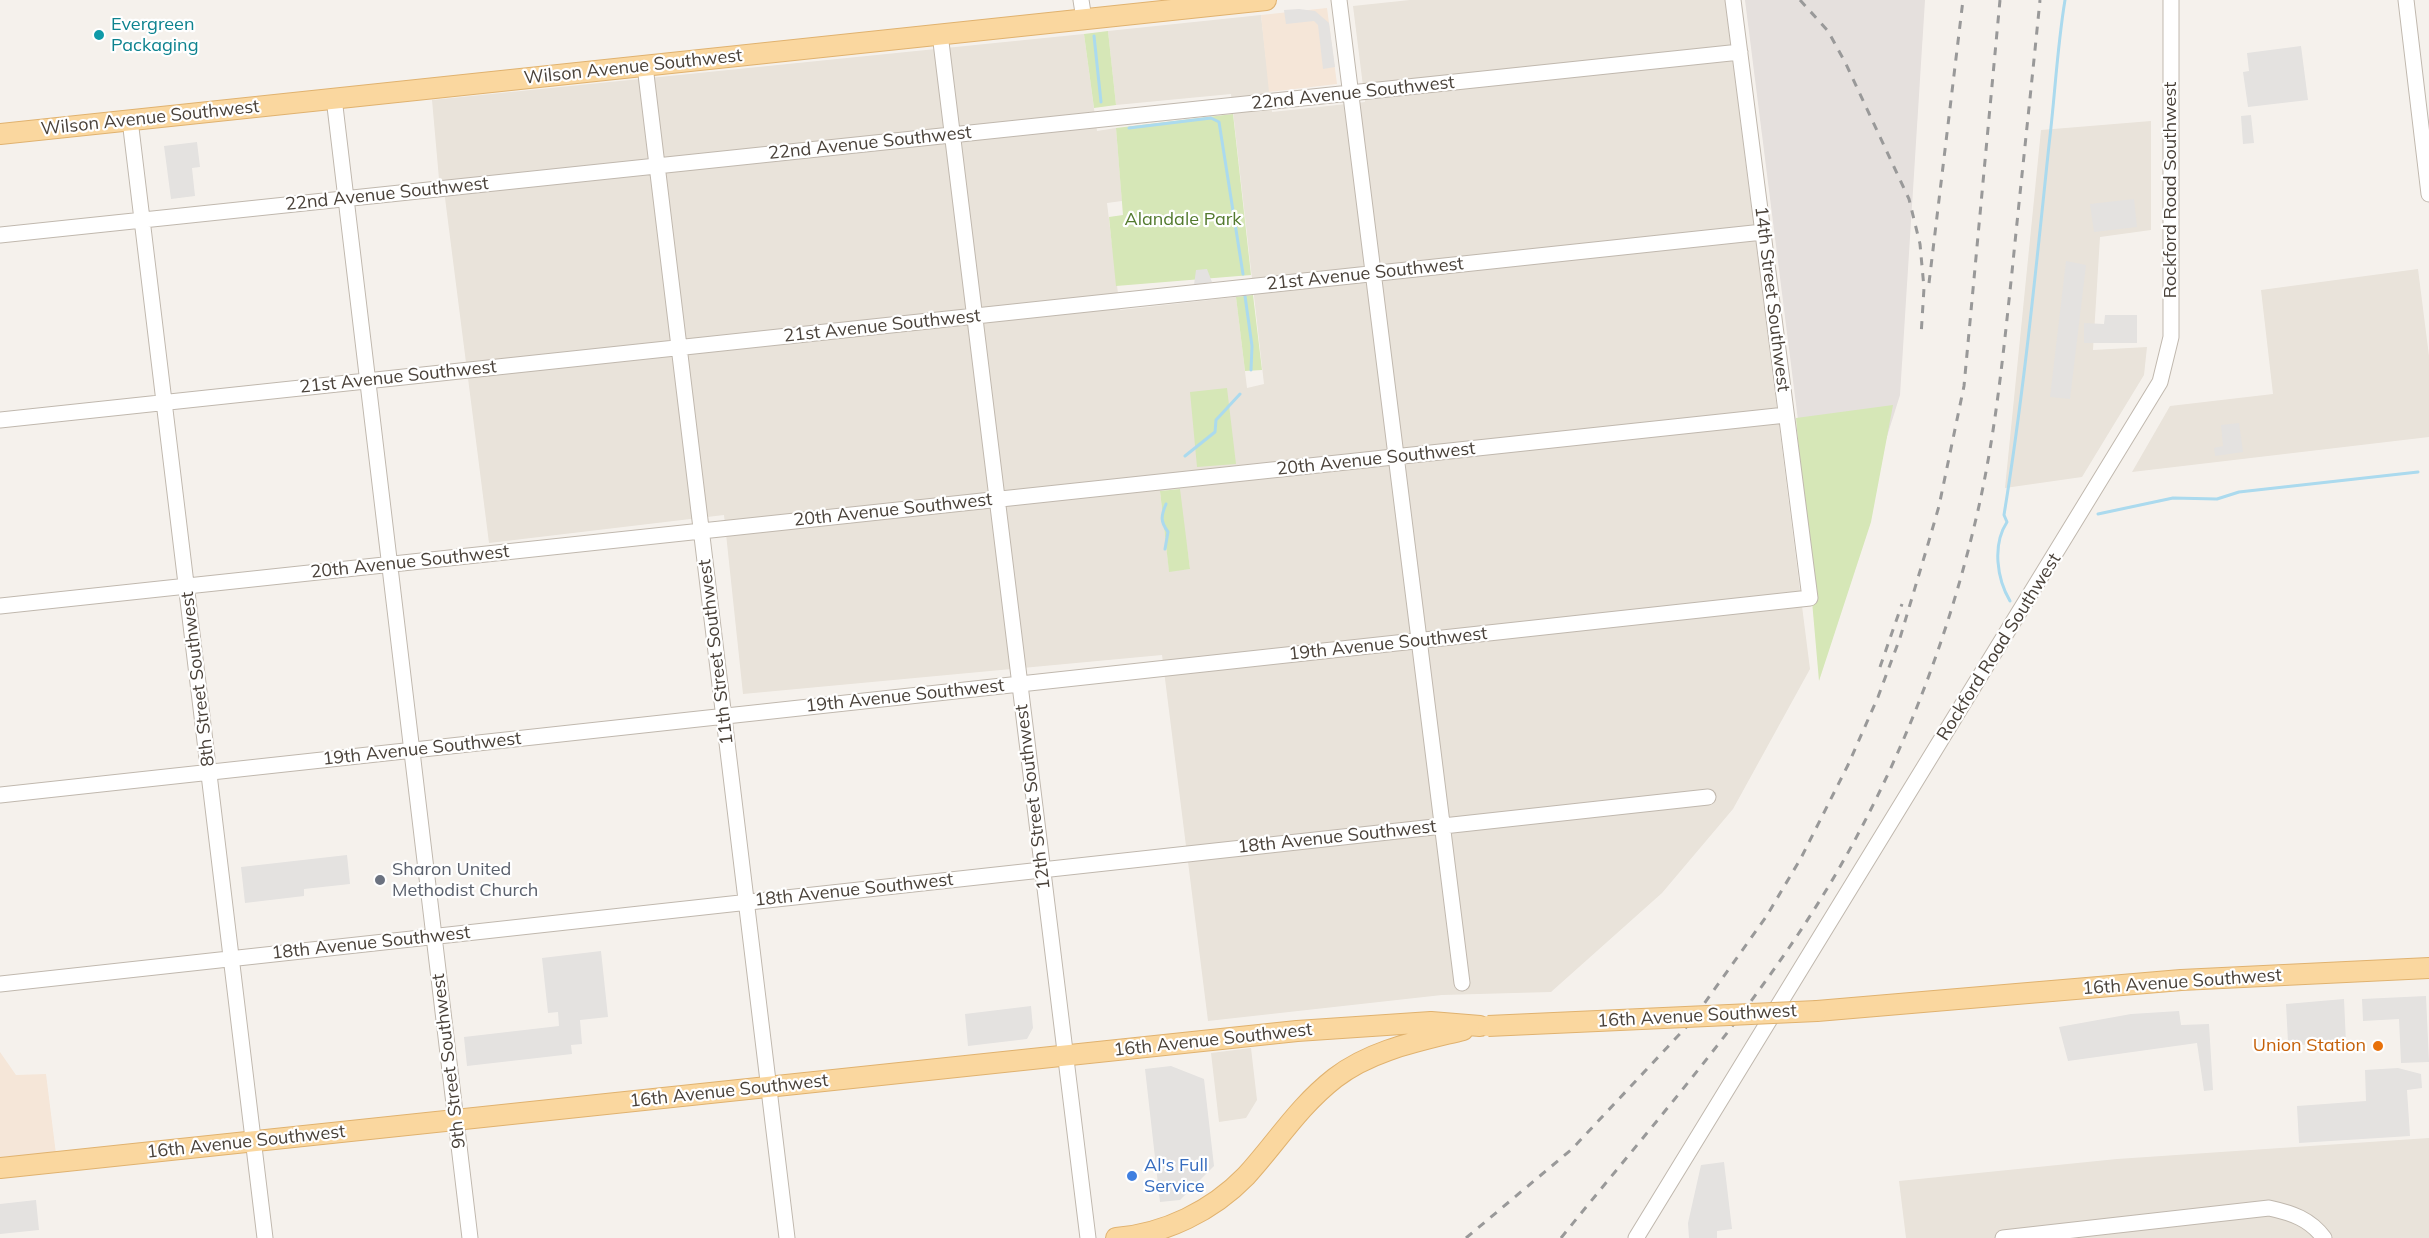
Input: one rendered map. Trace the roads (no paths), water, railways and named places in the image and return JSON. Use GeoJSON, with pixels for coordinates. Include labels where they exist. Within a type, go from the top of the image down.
{"type":"FeatureCollection","features":[{"type":"Feature","properties":{"kind":"main road","name":"Wilson Avenue Southwest"},"geometry":{"type":"LineString","coordinates":[[0,134],[940,34],[1083,10],[1266,0]]}},
{"type":"Feature","properties":{"kind":"main road","name":"16th Avenue Southwest"},"geometry":{"type":"LineString","coordinates":[[0,1168],[1065,1055],[1377,1025],[1431,1022],[1484,1026],[1817,1011],[2181,980],[2429,968]]}},
{"type":"Feature","properties":{"kind":"main road"},"geometry":{"type":"LineString","coordinates":[[1116,1238],[1157,1230],[1191,1217],[1215,1201],[1245,1176],[1304,1103],[1337,1076],[1377,1054],[1484,1026]]}},
{"type":"Feature","properties":{"kind":"street"},"geometry":{"type":"LineString","coordinates":[[1339,0],[1462,983]]}},
{"type":"Feature","properties":{"kind":"street","name":"14th Street Southwest"},"geometry":{"type":"LineString","coordinates":[[1733,0],[1810,598]]}},
{"type":"Feature","properties":{"kind":"street","name":"Rockford Road Southwest"},"geometry":{"type":"LineString","coordinates":[[1636,1238],[2160,381],[2171,337],[2171,0]]}},
{"type":"Feature","properties":{"kind":"street"},"geometry":{"type":"LineString","coordinates":[[2406,0],[2429,195]]}},
{"type":"Feature","properties":{"kind":"street","name":"12th Street Southwest"},"geometry":{"type":"LineString","coordinates":[[940,34],[1088,1238]]}},
{"type":"Feature","properties":{"kind":"street","name":"22nd Avenue Southwest"},"geometry":{"type":"LineString","coordinates":[[0,235],[1740,52]]}},
{"type":"Feature","properties":{"kind":"street","name":"11th Street Southwest"},"geometry":{"type":"LineString","coordinates":[[645,66],[787,1238]]}},
{"type":"Feature","properties":{"kind":"street","name":"9th Street Southwest"},"geometry":{"type":"LineString","coordinates":[[334,98],[470,1238]]}},
{"type":"Feature","properties":{"kind":"street","name":"8th Street Southwest"},"geometry":{"type":"LineString","coordinates":[[130,120],[266,1238]]}},
{"type":"Feature","properties":{"kind":"street","name":"21st Avenue Southwest"},"geometry":{"type":"LineString","coordinates":[[0,420],[1763,232]]}},
{"type":"Feature","properties":{"kind":"street","name":"20th Avenue Southwest"},"geometry":{"type":"LineString","coordinates":[[0,606],[1786,415]]}},
{"type":"Feature","properties":{"kind":"street","name":"19th Avenue Southwest"},"geometry":{"type":"LineString","coordinates":[[0,795],[1810,598]]}},
{"type":"Feature","properties":{"kind":"street","name":"18th Avenue Southwest"},"geometry":{"type":"LineString","coordinates":[[0,984],[1708,797]]}},
{"type":"Feature","properties":{"kind":"street"},"geometry":{"type":"LineString","coordinates":[[2003,1238],[2270,1208],[2290,1213],[2307,1221],[2324,1238]]}},
{"type":"Feature","properties":{"kind":"waterway"},"geometry":{"type":"LineString","coordinates":[[2010,601],[1999,572],[1998,551],[2002,531],[2007,522],[2004,515],[2018,423],[2065,0]]}},
{"type":"Feature","properties":{"kind":"waterway"},"geometry":{"type":"LineString","coordinates":[[1094,36],[1101,102]]}},
{"type":"Feature","properties":{"kind":"waterway"},"geometry":{"type":"LineString","coordinates":[[1129,128],[1211,118],[1219,122],[1243,274]]}},
{"type":"Feature","properties":{"kind":"waterway"},"geometry":{"type":"LineString","coordinates":[[1245,296],[1252,346],[1251,370]]}},
{"type":"Feature","properties":{"kind":"waterway"},"geometry":{"type":"LineString","coordinates":[[1185,456],[1215,432],[1216,420],[1240,394]]}},
{"type":"Feature","properties":{"kind":"waterway"},"geometry":{"type":"LineString","coordinates":[[2098,514],[2173,498],[2217,499],[2239,492],[2418,472]]}},
{"type":"Feature","properties":{"kind":"waterway"},"geometry":{"type":"LineString","coordinates":[[1165,549],[1168,532],[1162,518],[1166,504]]}},
{"type":"Feature","properties":{"kind":"railway"},"geometry":{"type":"LineString","coordinates":[[1800,0],[1828,31],[1846,64],[1909,199],[1920,244],[1924,288],[1921,336]]}},
{"type":"Feature","properties":{"kind":"railway"},"geometry":{"type":"LineString","coordinates":[[1929,283],[1963,0]]}},
{"type":"Feature","properties":{"kind":"railway"},"geometry":{"type":"LineString","coordinates":[[1466,1238],[1572,1149],[1691,1022],[1766,917],[1801,858],[1848,765],[1878,697],[1900,638],[1939,506],[1964,386],[2000,0]]}},
{"type":"Feature","properties":{"kind":"railway"},"geometry":{"type":"LineString","coordinates":[[1561,1238],[1741,1015],[1807,921],[1860,831],[1901,746],[1919,702],[1963,569],[1988,461],[1998,398],[2040,0]]}},
{"type":"Feature","properties":{"kind":"railway"},"geometry":{"type":"LineString","coordinates":[[1880,667],[1902,604]]}},
{"type":"Feature","properties":{"kind":"place","name":"Evergreen Packaging"},"geometry":{"type":"Point","coordinates":[99,35]}},
{"type":"Feature","properties":{"kind":"place","name":"Sharon United Methodist Church"},"geometry":{"type":"Point","coordinates":[380,880]}},
{"type":"Feature","properties":{"kind":"place","name":"Union Station"},"geometry":{"type":"Point","coordinates":[2378,1046]}},
{"type":"Feature","properties":{"kind":"place","name":"Al's Full Service"},"geometry":{"type":"Point","coordinates":[1132,1176]}},
{"type":"Feature","properties":{"kind":"park label","name":"Alandale Park"},"geometry":{"type":"Point","coordinates":[1183,220]}}]}
